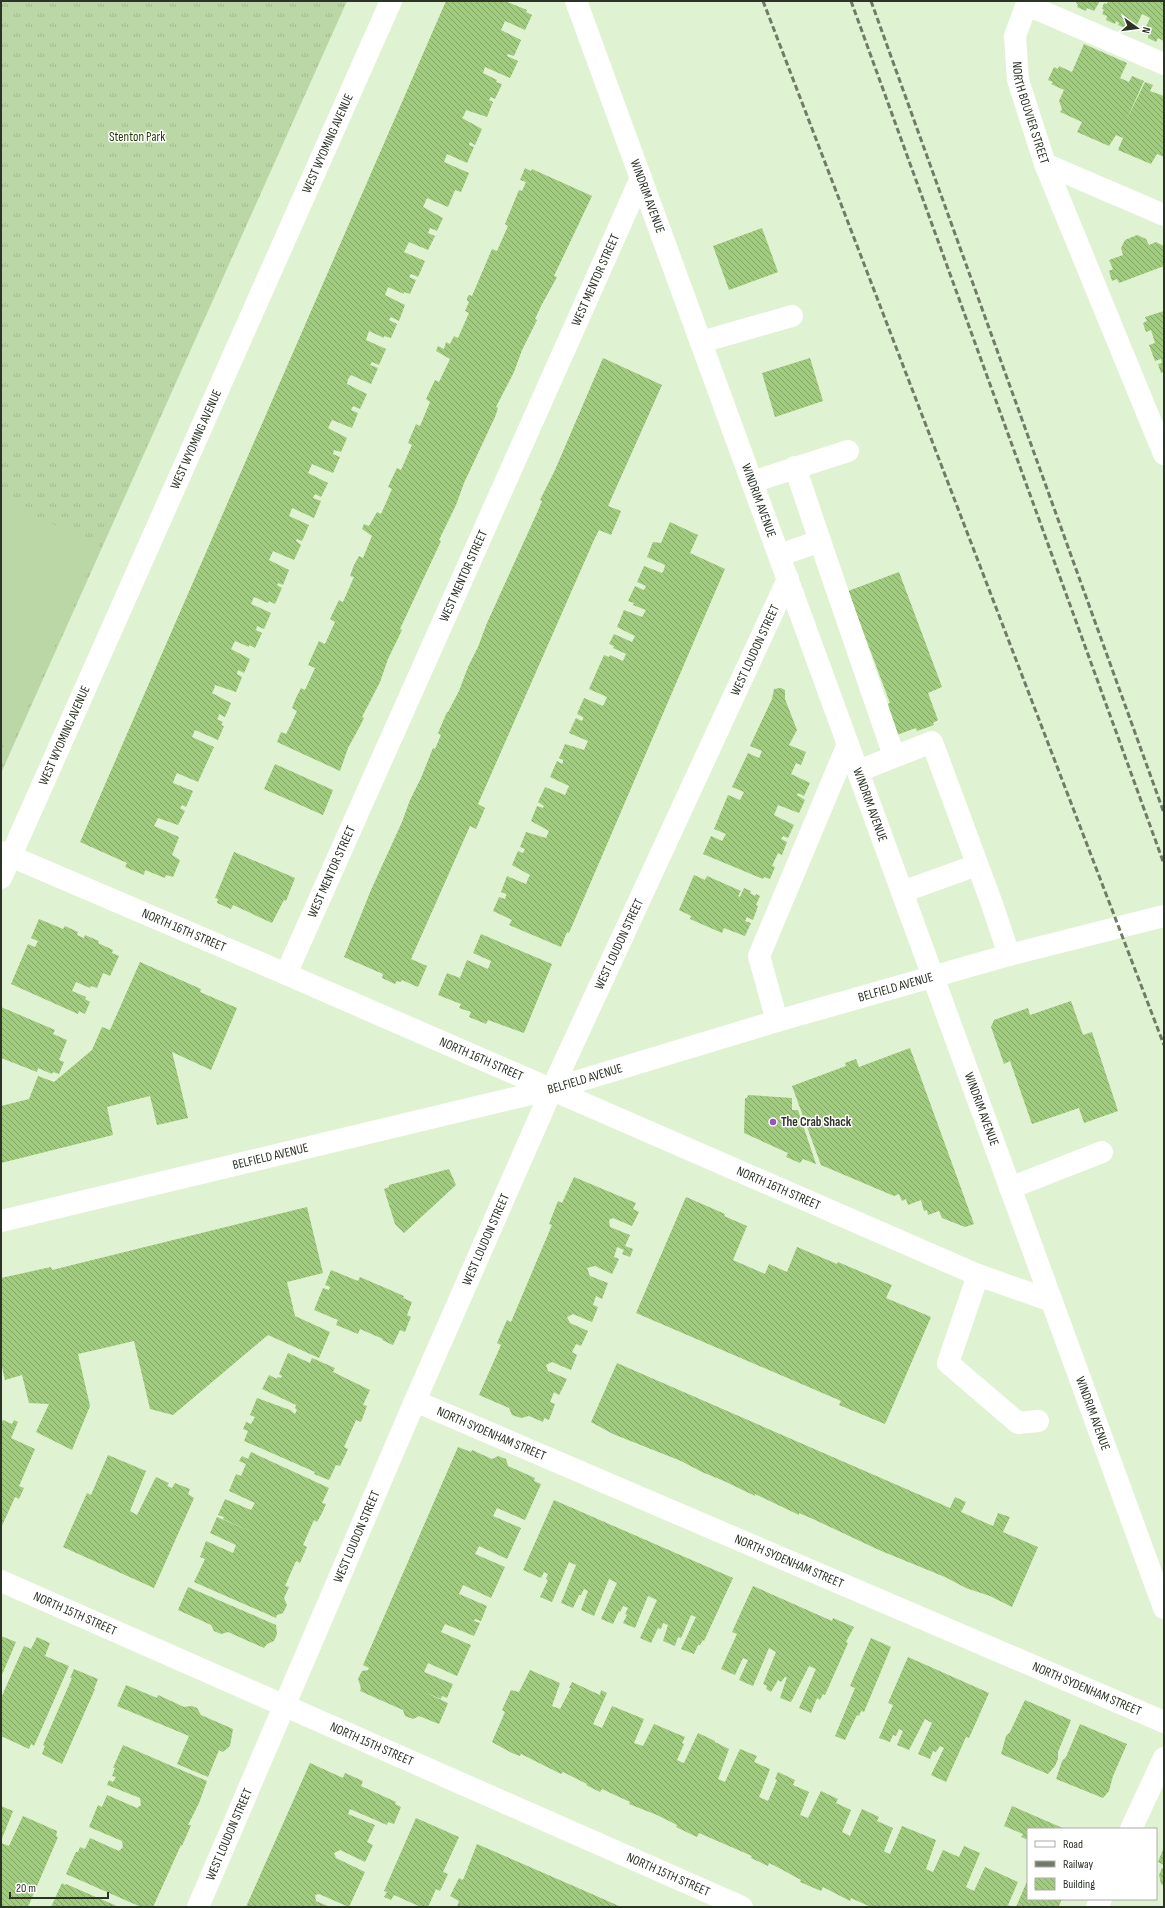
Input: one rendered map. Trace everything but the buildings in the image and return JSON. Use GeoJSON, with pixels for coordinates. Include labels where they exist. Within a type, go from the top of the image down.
{"type":"FeatureCollection","features":[{"type":"Feature","properties":{"kind":"street","name":"WEST WYOMING AVENUE"},"geometry":{"type":"LineString","coordinates":[[1,878],[6,854],[391,1]]}},
{"type":"Feature","properties":{"kind":"street","name":"WINDRIM AVENUE"},"geometry":{"type":"LineString","coordinates":[[576,1],[780,555],[1164,1608]]}},
{"type":"Feature","properties":{"kind":"street"},"geometry":{"type":"LineString","coordinates":[[1028,3],[1164,64]]}},
{"type":"Feature","properties":{"kind":"street","name":"NORTH BOUVIER STREET"},"geometry":{"type":"LineString","coordinates":[[1028,3],[1015,36],[1018,80],[1045,164],[1164,215]]}},
{"type":"Feature","properties":{"kind":"street"},"geometry":{"type":"LineString","coordinates":[[1045,164],[1164,454]]}},
{"type":"Feature","properties":{"kind":"street","name":"WEST MENTOR STREET"},"geometry":{"type":"LineString","coordinates":[[286,974],[641,178]]}},
{"type":"Feature","properties":{"kind":"street"},"geometry":{"type":"LineString","coordinates":[[701,342],[792,316]]}},
{"type":"Feature","properties":{"kind":"street"},"geometry":{"type":"LineString","coordinates":[[752,482],[848,451]]}},
{"type":"Feature","properties":{"kind":"street"},"geometry":{"type":"LineString","coordinates":[[795,467],[894,756]]}},
{"type":"Feature","properties":{"kind":"street"},"geometry":{"type":"LineString","coordinates":[[780,555],[820,541]]}},
{"type":"Feature","properties":{"kind":"street","name":"WEST LOUDON STREET"},"geometry":{"type":"LineString","coordinates":[[198,1907],[415,1400],[552,1089],[788,579]]}},
{"type":"Feature","properties":{"kind":"street"},"geometry":{"type":"LineString","coordinates":[[858,771],[932,742],[1009,955]]}},
{"type":"Feature","properties":{"kind":"street"},"geometry":{"type":"LineString","coordinates":[[777,1021],[759,956],[848,744]]}},
{"type":"Feature","properties":{"kind":"street","name":"NORTH 16TH STREET"},"geometry":{"type":"LineString","coordinates":[[6,854],[552,1089],[978,1275],[1052,1301]]}},
{"type":"Feature","properties":{"kind":"street"},"geometry":{"type":"LineString","coordinates":[[902,892],[977,865]]}},
{"type":"Feature","properties":{"kind":"street","name":"BELFIELD AVENUE"},"geometry":{"type":"LineString","coordinates":[[1,1222],[552,1089],[777,1021],[1009,955],[1164,916]]}},
{"type":"Feature","properties":{"kind":"street"},"geometry":{"type":"LineString","coordinates":[[1010,1188],[1102,1152]]}},
{"type":"Feature","properties":{"kind":"street"},"geometry":{"type":"LineString","coordinates":[[978,1275],[948,1363],[1018,1423],[1038,1421]]}},
{"type":"Feature","properties":{"kind":"street","name":"NORTH SYDENHAM STREET"},"geometry":{"type":"LineString","coordinates":[[415,1400],[1164,1722]]}},
{"type":"Feature","properties":{"kind":"street","name":"NORTH 15TH STREET"},"geometry":{"type":"LineString","coordinates":[[1,1582],[742,1907]]}},
{"type":"Feature","properties":{"kind":"street"},"geometry":{"type":"LineString","coordinates":[[1131,1828],[1164,1758]]}},
{"type":"Feature","properties":{"kind":"green space","name":"Stenton Park"},"geometry":{"type":"Polygon","coordinates":[[[1,1],[347,1],[1,773],[1,1]]]}},
{"type":"Feature","properties":{"kind":"green space"},"geometry":{"type":"Polygon","coordinates":[[[1,501],[100,545],[9,749],[1,745],[1,501]]]}},
{"type":"Feature","properties":{"kind":"railway"},"geometry":{"type":"LineString","coordinates":[[763,1],[1164,1045]]}},
{"type":"Feature","properties":{"kind":"railway"},"geometry":{"type":"LineString","coordinates":[[851,1],[1164,864]]}},
{"type":"Feature","properties":{"kind":"railway"},"geometry":{"type":"LineString","coordinates":[[871,1],[1164,813]]}},
{"type":"Feature","properties":{"kind":"place","name":"The Crab Shack"},"geometry":{"type":"Point","coordinates":[773,1122]}}]}
